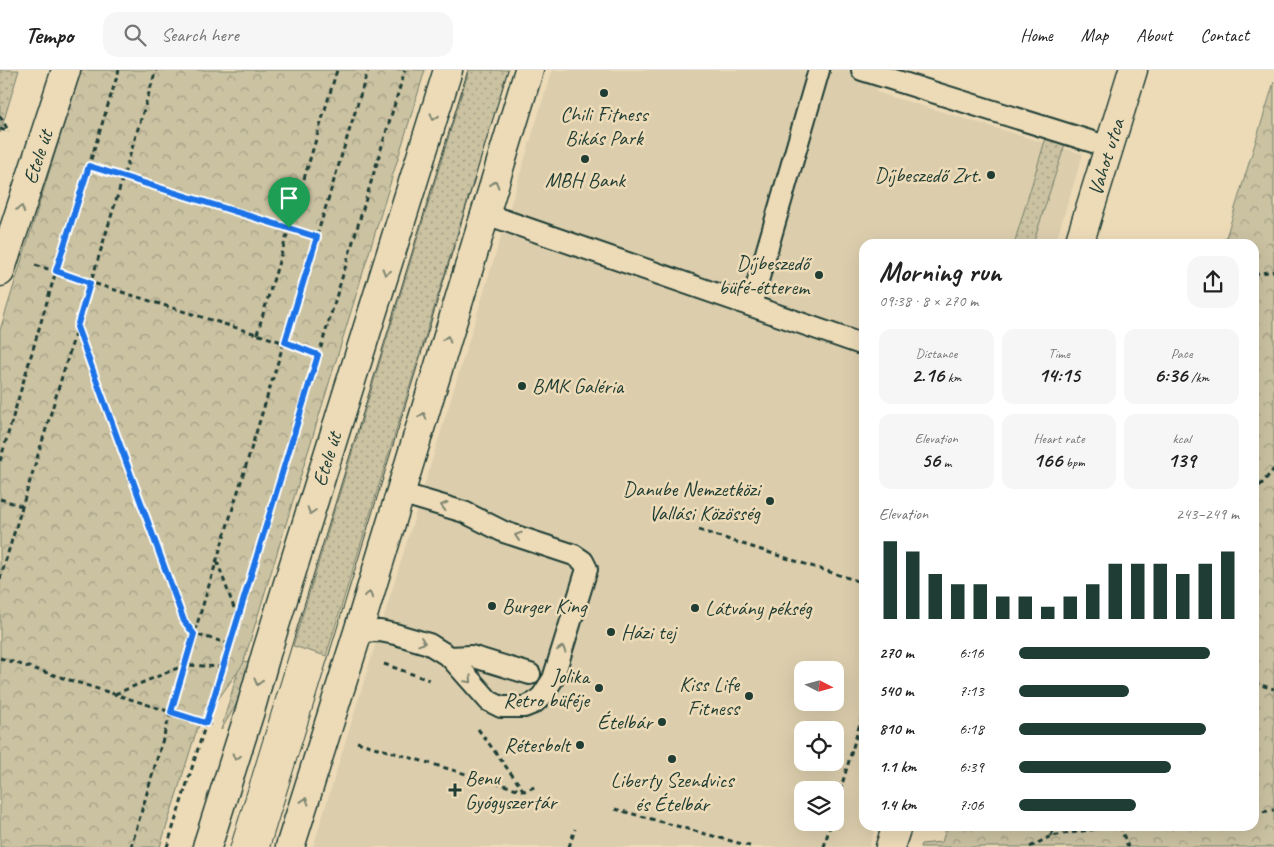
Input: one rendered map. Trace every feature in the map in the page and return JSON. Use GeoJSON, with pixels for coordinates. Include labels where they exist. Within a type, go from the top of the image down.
{"type":"FeatureCollection","features":[{"type":"Feature","properties":{"kind":"main road","name":"Etele út"},"geometry":{"type":"LineString","coordinates":[[3,264],[66,70]]}},
{"type":"Feature","properties":{"kind":"main road","name":"Etele út"},"geometry":{"type":"LineString","coordinates":[[207,847],[448,70]]}},
{"type":"Feature","properties":{"kind":"main road"},"geometry":{"type":"LineString","coordinates":[[290,847],[358,632],[529,70]]}},
{"type":"Feature","properties":{"kind":"main road","name":"Vahot utca"},"geometry":{"type":"LineString","coordinates":[[1081,239],[1133,70]]}},
{"type":"Feature","properties":{"kind":"main road"},"geometry":{"type":"LineString","coordinates":[[890,847],[895,831]]}},
{"type":"Feature","properties":{"kind":"lane"},"geometry":{"type":"LineString","coordinates":[[751,305],[819,70]]}},
{"type":"Feature","properties":{"kind":"lane"},"geometry":{"type":"LineString","coordinates":[[862,70],[1109,146]]}},
{"type":"Feature","properties":{"kind":"lane"},"geometry":{"type":"LineString","coordinates":[[486,214],[859,343]]}},
{"type":"Feature","properties":{"kind":"lane"},"geometry":{"type":"LineString","coordinates":[[358,632],[380,631],[429,644],[450,657],[489,701],[501,707],[524,707],[534,703],[542,696],[553,680],[587,569],[583,561],[574,554],[504,532],[464,512],[400,493]]}},
{"type":"Feature","properties":{"kind":"lane"},"geometry":{"type":"LineString","coordinates":[[450,657],[471,656],[530,674]]}},
{"type":"Feature","properties":{"kind":"path"},"geometry":{"type":"LineString","coordinates":[[0,461],[56,271],[119,70]]}},
{"type":"Feature","properties":{"kind":"path"},"geometry":{"type":"LineString","coordinates":[[0,579],[156,70]]}},
{"type":"Feature","properties":{"kind":"path"},"geometry":{"type":"LineString","coordinates":[[257,334],[337,70]]}},
{"type":"Feature","properties":{"kind":"path"},"geometry":{"type":"LineString","coordinates":[[131,847],[194,634],[368,70]]}},
{"type":"Feature","properties":{"kind":"path"},"geometry":{"type":"LineString","coordinates":[[167,847],[231,644],[405,70]]}},
{"type":"Feature","properties":{"kind":"path"},"geometry":{"type":"LineString","coordinates":[[0,116],[9,132],[0,129]]}},
{"type":"Feature","properties":{"kind":"path"},"geometry":{"type":"LineString","coordinates":[[89,166],[317,237]]}},
{"type":"Feature","properties":{"kind":"path"},"geometry":{"type":"LineString","coordinates":[[3,264],[56,271],[285,342],[318,355]]}},
{"type":"Feature","properties":{"kind":"path"},"geometry":{"type":"LineString","coordinates":[[1259,273],[1274,271]]}},
{"type":"Feature","properties":{"kind":"path"},"geometry":{"type":"LineString","coordinates":[[77,327],[184,621],[194,634],[231,644]]}},
{"type":"Feature","properties":{"kind":"path"},"geometry":{"type":"LineString","coordinates":[[1259,487],[1274,469]]}},
{"type":"Feature","properties":{"kind":"path"},"geometry":{"type":"LineString","coordinates":[[0,499],[22,506]]}},
{"type":"Feature","properties":{"kind":"path"},"geometry":{"type":"LineString","coordinates":[[699,530],[859,581]]}},
{"type":"Feature","properties":{"kind":"path"},"geometry":{"type":"LineString","coordinates":[[217,560],[238,619]]}},
{"type":"Feature","properties":{"kind":"path"},"geometry":{"type":"LineString","coordinates":[[0,658],[218,727]]}},
{"type":"Feature","properties":{"kind":"path"},"geometry":{"type":"LineString","coordinates":[[384,664],[436,683]]}},
{"type":"Feature","properties":{"kind":"path"},"geometry":{"type":"LineString","coordinates":[[115,694],[185,665],[223,667]]}},
{"type":"Feature","properties":{"kind":"path"},"geometry":{"type":"LineString","coordinates":[[1259,684],[1274,689]]}},
{"type":"Feature","properties":{"kind":"path"},"geometry":{"type":"LineString","coordinates":[[474,724],[524,791]]}},
{"type":"Feature","properties":{"kind":"path"},"geometry":{"type":"LineString","coordinates":[[843,781],[859,727]]}},
{"type":"Feature","properties":{"kind":"path"},"geometry":{"type":"LineString","coordinates":[[356,741],[524,791],[537,786]]}},
{"type":"Feature","properties":{"kind":"path"},"geometry":{"type":"LineString","coordinates":[[615,809],[753,847]]}},
{"type":"Feature","properties":{"kind":"path"},"geometry":{"type":"LineString","coordinates":[[1259,812],[1274,810]]}},
{"type":"Feature","properties":{"kind":"path"},"geometry":{"type":"LineString","coordinates":[[569,847],[575,829]]}},
{"type":"Feature","properties":{"kind":"path"},"geometry":{"type":"LineString","coordinates":[[824,847],[828,831]]}},
{"type":"Feature","properties":{"kind":"path"},"geometry":{"type":"LineString","coordinates":[[1051,836],[1052,831]]}},
{"type":"Feature","properties":{"kind":"path"},"geometry":{"type":"LineString","coordinates":[[1030,847],[1051,836],[1083,831]]}},
{"type":"Feature","properties":{"kind":"path"},"geometry":{"type":"LineString","coordinates":[[1122,831],[1128,847]]}},
{"type":"Feature","properties":{"kind":"shaded area"},"geometry":{"type":"Polygon","coordinates":[[[552,70],[882,70],[876,92],[1083,154],[1057,239],[859,239],[859,831],[874,831],[869,847],[313,847],[552,70]]]}},
{"type":"Feature","properties":{"kind":"green space"},"geometry":{"type":"Polygon","coordinates":[[[0,70],[19,70],[0,133],[0,70]]]}},
{"type":"Feature","properties":{"kind":"green space"},"geometry":{"type":"Polygon","coordinates":[[[81,70],[425,70],[243,664],[197,729],[160,847],[0,847],[0,330],[81,70]]]}},
{"type":"Feature","properties":{"kind":"green space"},"geometry":{"type":"Polygon","coordinates":[[[469,70],[508,70],[326,656],[293,646],[469,70]]]}},
{"type":"Feature","properties":{"kind":"green space"},"geometry":{"type":"Polygon","coordinates":[[[1274,82],[1274,847],[920,847],[921,844],[942,842],[945,831],[1259,831],[1259,239],[1226,239],[1274,82]]]}},
{"type":"Feature","properties":{"kind":"green space"},"geometry":{"type":"Polygon","coordinates":[[[1047,134],[1066,141],[1035,239],[1016,239],[1047,134]]]}},
{"type":"Feature","properties":{"kind":"green space"},"geometry":{"type":"Polygon","coordinates":[[[241,660],[254,664],[237,703],[221,730],[241,660]]]}},
{"type":"Feature","properties":{"kind":"tram line"},"geometry":{"type":"LineString","coordinates":[[230,847],[468,70]]}},
{"type":"Feature","properties":{"kind":"tram line"},"geometry":{"type":"LineString","coordinates":[[270,847],[508,70]]}},
{"type":"Feature","properties":{"kind":"place","name":"Chili Fitness Bikás Park"},"geometry":{"type":"Point","coordinates":[604,93]}},
{"type":"Feature","properties":{"kind":"place","name":"MBH Bank"},"geometry":{"type":"Point","coordinates":[585,159]}},
{"type":"Feature","properties":{"kind":"place","name":"Díjbeszedő Zrt."},"geometry":{"type":"Point","coordinates":[991,175]}},
{"type":"Feature","properties":{"kind":"place","name":"Díjbeszedő büfé-étterem"},"geometry":{"type":"Point","coordinates":[819,275]}},
{"type":"Feature","properties":{"kind":"place","name":"BMK Galéria"},"geometry":{"type":"Point","coordinates":[522,386]}},
{"type":"Feature","properties":{"kind":"place","name":"Danube Nemzetközi Vallási Közösség"},"geometry":{"type":"Point","coordinates":[770,501]}},
{"type":"Feature","properties":{"kind":"place","name":"Burger King"},"geometry":{"type":"Point","coordinates":[492,606]}},
{"type":"Feature","properties":{"kind":"place","name":"Látvány pékség"},"geometry":{"type":"Point","coordinates":[695,608]}},
{"type":"Feature","properties":{"kind":"place","name":"Házi tej"},"geometry":{"type":"Point","coordinates":[611,632]}},
{"type":"Feature","properties":{"kind":"place","name":"Jolika Retro büféje"},"geometry":{"type":"Point","coordinates":[599,688]}},
{"type":"Feature","properties":{"kind":"place","name":"Kiss Life Fitness"},"geometry":{"type":"Point","coordinates":[749,696]}},
{"type":"Feature","properties":{"kind":"place","name":"Ételbár"},"geometry":{"type":"Point","coordinates":[662,722]}},
{"type":"Feature","properties":{"kind":"place","name":"Rétesbolt"},"geometry":{"type":"Point","coordinates":[580,745]}},
{"type":"Feature","properties":{"kind":"place","name":"Liberty Szendvics és Ételbár"},"geometry":{"type":"Point","coordinates":[672,759]}},
{"type":"Feature","properties":{"kind":"place","name":"Benu Gyógyszertár"},"geometry":{"type":"Point","coordinates":[455,790]}},
{"type":"Feature","properties":{"kind":"route"},"geometry":{"type":"LineString","coordinates":[[89,166],[289,228],[317,237],[285,342],[318,355],[206,723],[171,712],[194,634],[184,621],[77,327],[90,283],[56,271],[89,166]]}}]}
